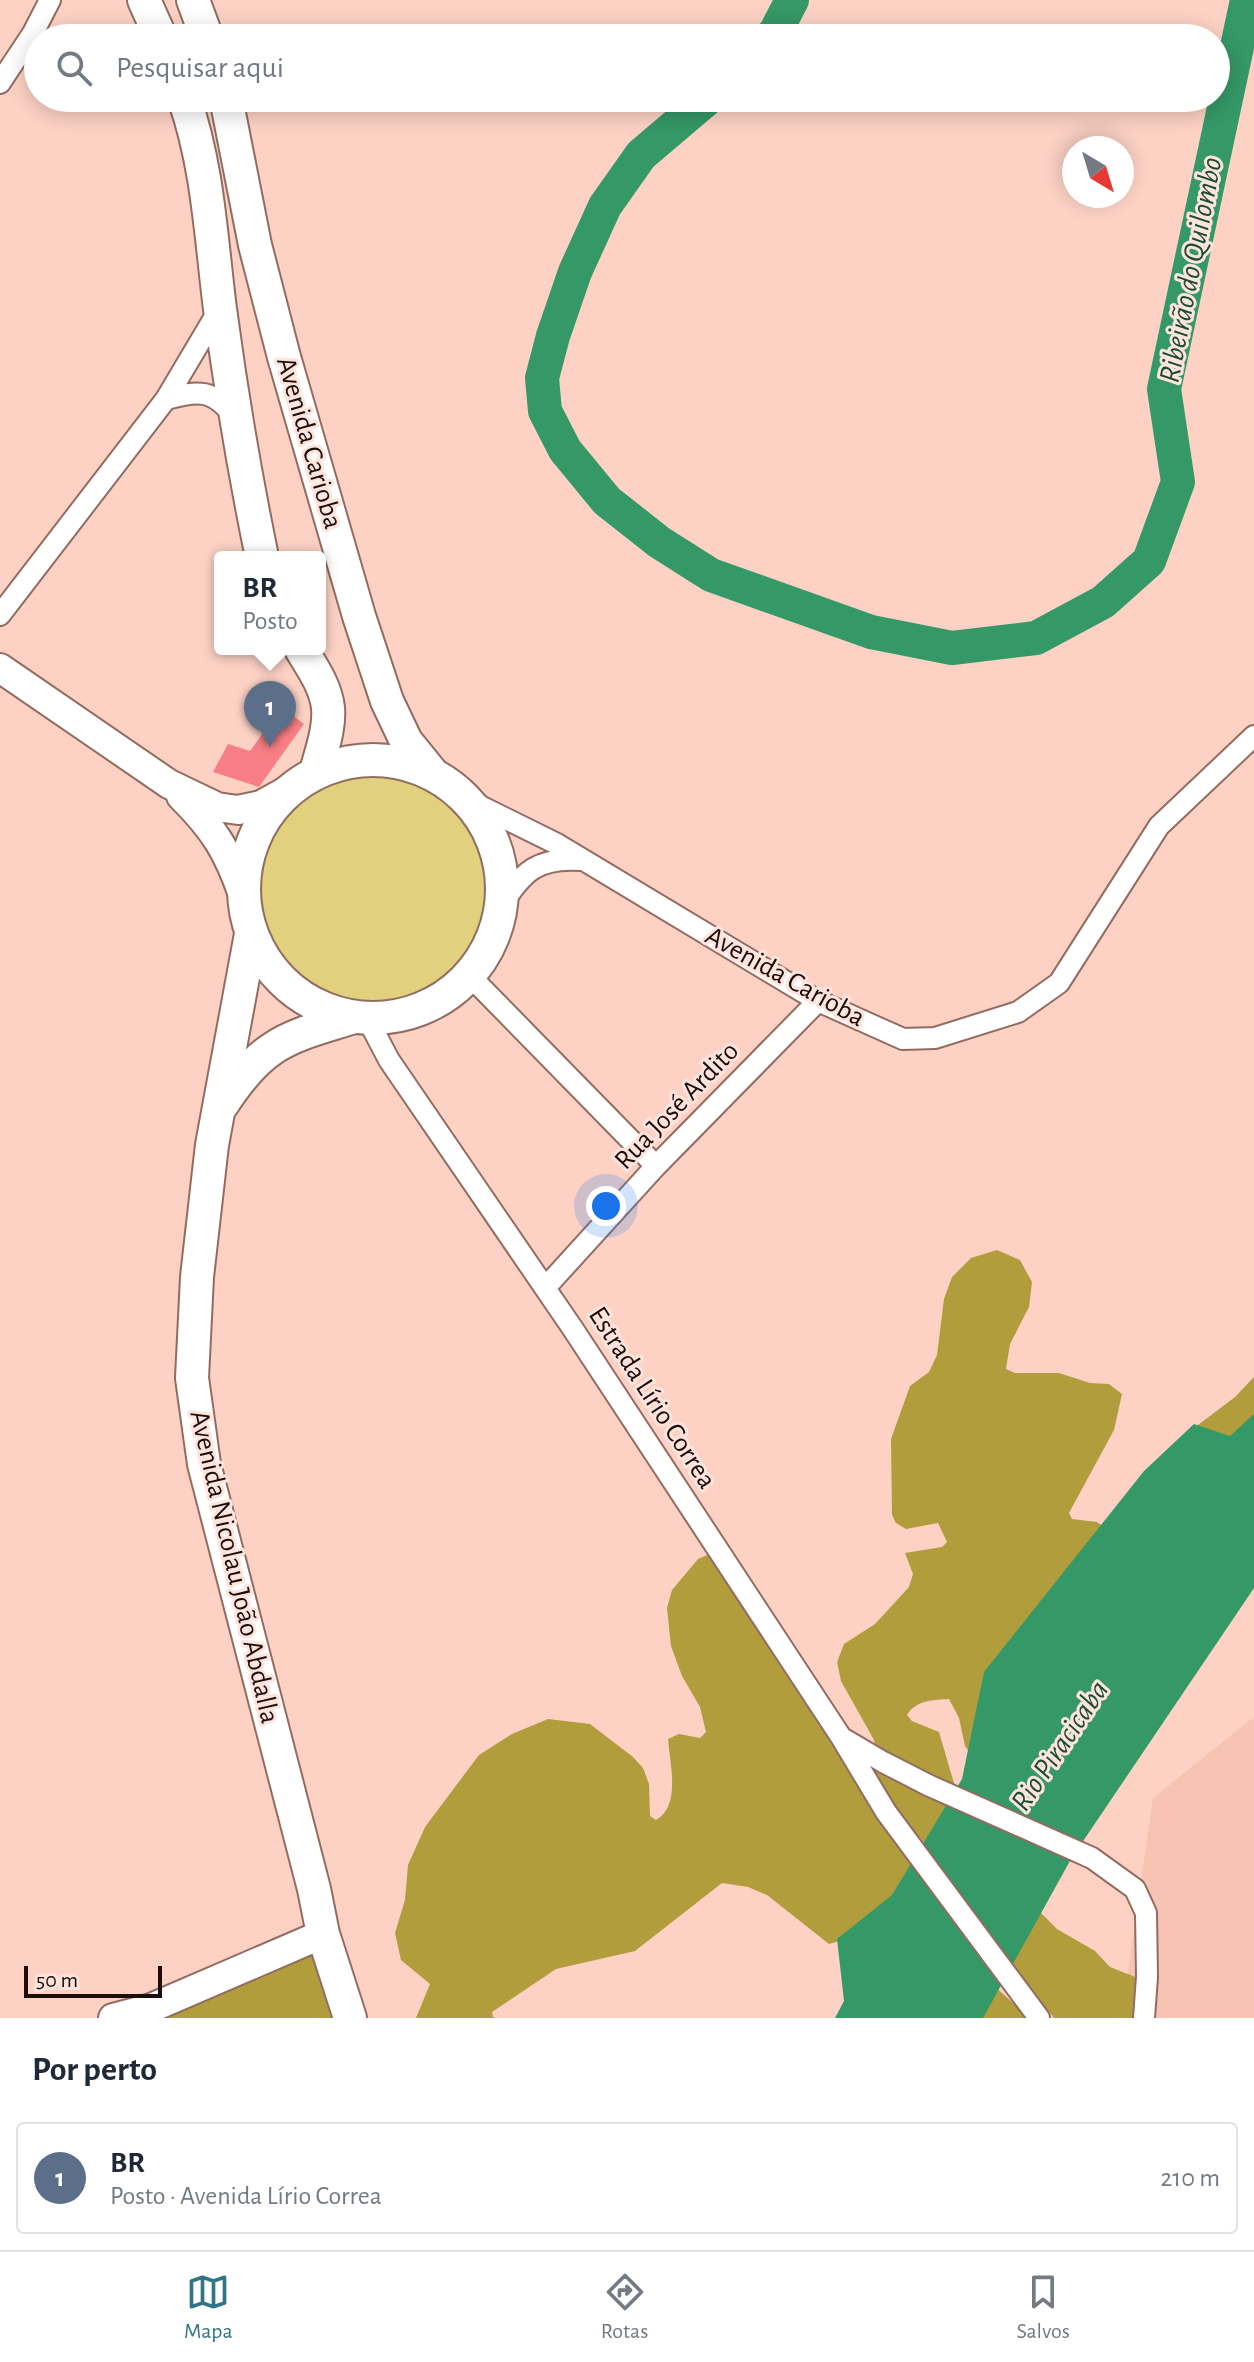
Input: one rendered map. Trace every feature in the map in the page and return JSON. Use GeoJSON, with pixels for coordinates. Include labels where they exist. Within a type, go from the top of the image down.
{"type":"FeatureCollection","features":[{"type":"Feature","properties":{"kind":"main road"},"geometry":{"type":"LineString","coordinates":[[144,0],[155,24]]}},
{"type":"Feature","properties":{"kind":"main road"},"geometry":{"type":"LineString","coordinates":[[193,0],[202,24]]}},
{"type":"Feature","properties":{"kind":"main road","name":"Avenida Carioba"},"geometry":{"type":"LineString","coordinates":[[189,112],[205,179],[236,418],[261,551]]}},
{"type":"Feature","properties":{"kind":"main road","name":"Avenida Carioba"},"geometry":{"type":"LineString","coordinates":[[229,112],[255,245],[359,616],[387,701],[406,741],[432,773]]}},
{"type":"Feature","properties":{"kind":"main road"},"geometry":{"type":"LineString","coordinates":[[243,895],[247,855],[264,819],[303,780],[325,738],[328,708],[320,681],[305,655]]}},
{"type":"Feature","properties":{"kind":"main road"},"geometry":{"type":"LineString","coordinates":[[0,668],[169,784],[217,807],[238,810],[261,805],[303,780],[354,760],[394,761],[432,773],[468,800],[490,832],[501,868],[501,906],[491,943],[469,975],[448,994],[423,1008],[396,1017],[360,1018],[320,1008],[290,990],[267,964],[251,934],[243,895],[231,860],[201,816],[169,784]]}},
{"type":"Feature","properties":{"kind":"main road","name":"Avenida Nicolau João Abdalla"},"geometry":{"type":"LineString","coordinates":[[251,934],[212,1145],[197,1277],[192,1378],[204,1464],[323,1934],[350,2018]]}},
{"type":"Feature","properties":{"kind":"main road","name":"Avenida Nicolau João Abdalla"},"geometry":{"type":"LineString","coordinates":[[220,1107],[237,1082],[272,1049],[305,1033],[360,1018]]}},
{"type":"Feature","properties":{"kind":"main road"},"geometry":{"type":"LineString","coordinates":[[113,2018],[151,2008],[323,1934]]}},
{"type":"Feature","properties":{"kind":"street"},"geometry":{"type":"LineString","coordinates":[[38,24],[50,0]]}},
{"type":"Feature","properties":{"kind":"street"},"geometry":{"type":"LineString","coordinates":[[0,83],[24,47]]}},
{"type":"Feature","properties":{"kind":"street"},"geometry":{"type":"LineString","coordinates":[[0,615],[166,399],[220,308]]}},
{"type":"Feature","properties":{"kind":"street"},"geometry":{"type":"LineString","coordinates":[[166,399],[193,392],[209,394],[223,403],[236,418]]}},
{"type":"Feature","properties":{"kind":"street","name":"Avenida Carioba"},"geometry":{"type":"LineString","coordinates":[[468,800],[549,840],[818,1001],[903,1039],[935,1038],[1018,1012],[1059,983],[1159,826],[1254,736]]}},
{"type":"Feature","properties":{"kind":"street"},"geometry":{"type":"LineString","coordinates":[[501,906],[521,880],[546,861],[560,858],[581,860]]}},
{"type":"Feature","properties":{"kind":"street"},"geometry":{"type":"LineString","coordinates":[[469,975],[656,1166]]}},
{"type":"Feature","properties":{"kind":"street","name":"Rua José Ardito"},"geometry":{"type":"LineString","coordinates":[[545,1288],[656,1166],[818,1001]]}},
{"type":"Feature","properties":{"kind":"street","name":"Estrada Lírio Correa"},"geometry":{"type":"LineString","coordinates":[[360,1018],[545,1288],[841,1737],[886,1812],[1039,2018]]}},
{"type":"Feature","properties":{"kind":"street"},"geometry":{"type":"LineString","coordinates":[[841,1737],[928,1785],[1092,1858],[1135,1889],[1146,1913],[1144,2018]]}},
{"type":"Feature","properties":{"kind":"shaded area"},"geometry":{"type":"Polygon","coordinates":[[[372,776],[394,778],[415,785],[435,795],[452,809],[466,826],[476,846],[483,867],[483,911],[476,932],[466,952],[452,969],[435,983],[415,993],[394,1000],[372,1002],[350,1000],[329,993],[309,983],[292,969],[278,952],[268,932],[261,911],[259,889],[261,867],[268,846],[278,826],[292,809],[309,795],[329,785],[350,778],[372,776]]]}},
{"type":"Feature","properties":{"kind":"shaded area"},"geometry":{"type":"Polygon","coordinates":[[[997,1250],[1020,1260],[1032,1282],[1029,1307],[1010,1344],[1006,1369],[1015,1373],[1059,1373],[1090,1383],[1109,1384],[1122,1394],[1114,1430],[1069,1513],[1072,1519],[1097,1522],[1108,1530],[979,1765],[965,1746],[959,1718],[949,1699],[920,1704],[907,1715],[912,1721],[939,1732],[956,1790],[1038,1910],[1057,1929],[1095,1951],[1110,1967],[1143,1980],[1144,2018],[1054,2018],[950,1874],[912,1829],[906,1828],[993,1985],[1030,2018],[974,2018],[843,1940],[829,1944],[767,1895],[748,1887],[722,1883],[635,1951],[556,1969],[492,2012],[496,2018],[416,2018],[430,1984],[401,1960],[395,1933],[405,1900],[408,1865],[425,1827],[479,1755],[512,1734],[548,1719],[590,1724],[643,1768],[649,1784],[650,1816],[656,1820],[664,1814],[669,1805],[672,1784],[668,1739],[679,1734],[700,1738],[706,1732],[700,1707],[682,1676],[671,1646],[667,1608],[672,1590],[698,1559],[714,1552],[800,1664],[827,1734],[843,1762],[855,1772],[877,1770],[874,1740],[841,1681],[837,1662],[844,1644],[875,1624],[909,1587],[913,1574],[905,1553],[942,1547],[947,1542],[938,1523],[906,1529],[896,1523],[892,1515],[891,1439],[910,1386],[929,1372],[937,1355],[944,1299],[952,1277],[971,1258],[997,1250]]]}},
{"type":"Feature","properties":{"kind":"shaded area"},"geometry":{"type":"Polygon","coordinates":[[[1254,1377],[1254,1427],[1150,1471],[1190,1431],[1235,1397],[1254,1377]]]}},
{"type":"Feature","properties":{"kind":"shaded area"},"geometry":{"type":"Polygon","coordinates":[[[1254,1717],[1254,2018],[1130,2018],[1126,1985],[1153,1798],[1254,1717]]]}},
{"type":"Feature","properties":{"kind":"shaded area"},"geometry":{"type":"Polygon","coordinates":[[[318,1948],[343,2018],[134,2018],[318,1948]]]}},
{"type":"Feature","properties":{"kind":"water","name":"Rio Piracicaba"},"geometry":{"type":"Polygon","coordinates":[[[1254,1414],[1254,1588],[1071,1859],[983,2018],[835,2018],[844,2001],[837,1939],[892,1895],[962,1779],[984,1672],[1144,1471],[1194,1424],[1230,1436],[1254,1414]]]}},
{"type":"Feature","properties":{"kind":"building"},"geometry":{"type":"Polygon","coordinates":[[[282,707],[304,724],[259,787],[213,772],[228,744],[250,751],[282,707]]]}},
{"type":"Feature","properties":{"kind":"waterway","name":"Ribeirão do Quilombo"},"geometry":{"type":"LineString","coordinates":[[780,24],[792,0]]}},
{"type":"Feature","properties":{"kind":"waterway","name":"Ribeirão do Quilombo"},"geometry":{"type":"LineString","coordinates":[[1230,80],[1247,0]]}},
{"type":"Feature","properties":{"kind":"waterway","name":"Ribeirão do Quilombo"},"geometry":{"type":"LineString","coordinates":[[692,112],[641,155],[605,206],[575,272],[553,336],[542,378],[545,411],[565,450],[607,501],[659,542],[711,575],[871,632],[952,648],[1036,638],[1103,602],[1149,561],[1178,482],[1164,389],[1223,112]]}},
{"type":"Feature","properties":{"kind":"place","name":"BR"},"geometry":{"type":"Point","coordinates":[270,747]}}]}
